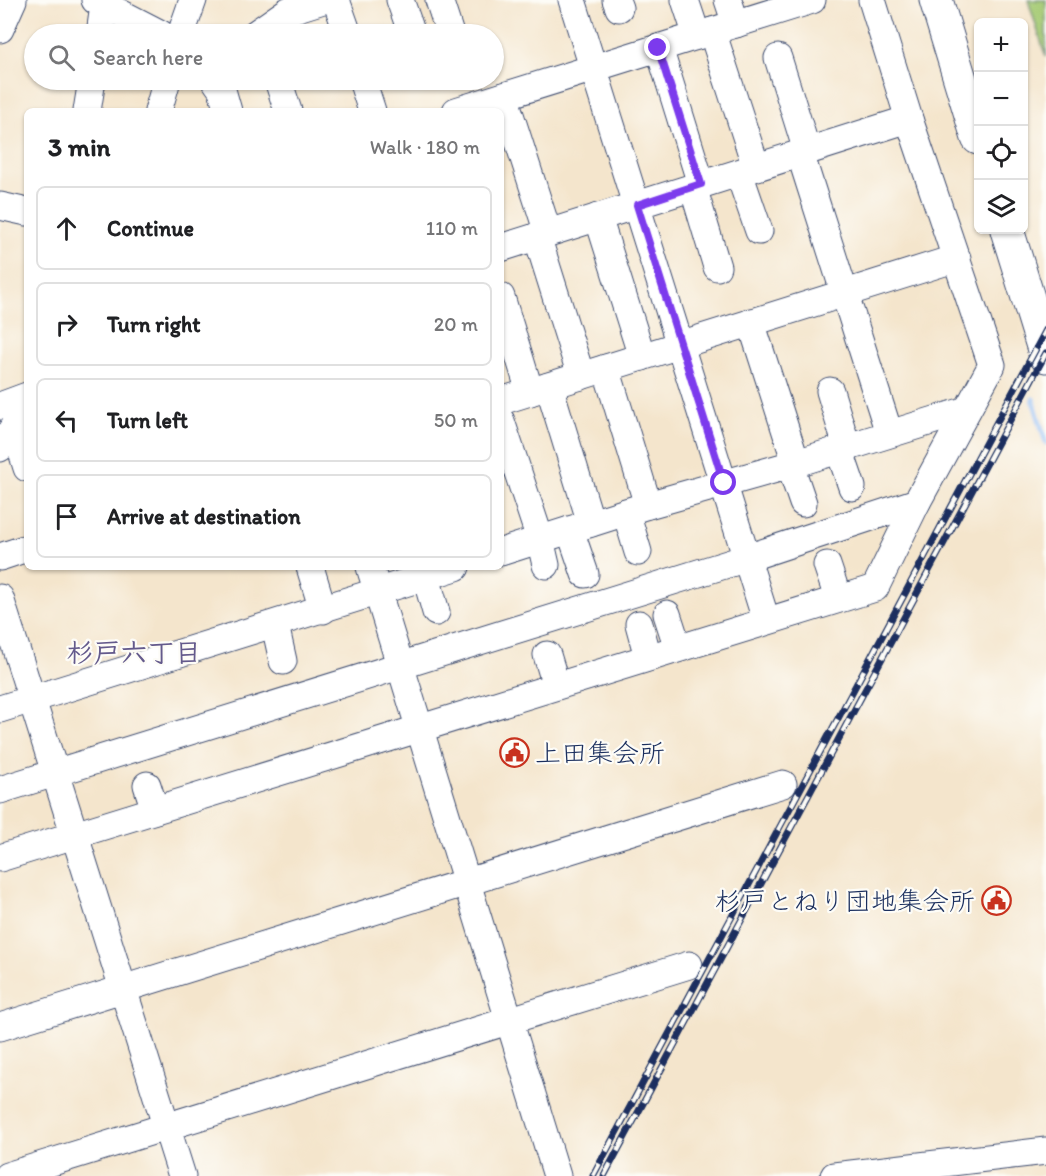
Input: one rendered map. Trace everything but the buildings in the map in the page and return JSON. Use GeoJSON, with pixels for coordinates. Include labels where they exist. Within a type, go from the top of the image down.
{"type":"FeatureCollection","features":[{"type":"Feature","properties":{"kind":"main road"},"geometry":{"type":"LineString","coordinates":[[936,0],[974,126]]}},
{"type":"Feature","properties":{"kind":"main road"},"geometry":{"type":"LineString","coordinates":[[1008,234],[1046,357]]}},
{"type":"Feature","properties":{"kind":"street"},"geometry":{"type":"LineString","coordinates":[[0,29],[13,0]]}},
{"type":"Feature","properties":{"kind":"street"},"geometry":{"type":"LineString","coordinates":[[185,24],[194,0]]}},
{"type":"Feature","properties":{"kind":"street"},"geometry":{"type":"LineString","coordinates":[[272,24],[295,4],[323,0]]}},
{"type":"Feature","properties":{"kind":"street"},"geometry":{"type":"LineString","coordinates":[[336,0],[344,24]]}},
{"type":"Feature","properties":{"kind":"street"},"geometry":{"type":"LineString","coordinates":[[400,0],[408,24]]}},
{"type":"Feature","properties":{"kind":"street"},"geometry":{"type":"LineString","coordinates":[[439,0],[447,24]]}},
{"type":"Feature","properties":{"kind":"street"},"geometry":{"type":"LineString","coordinates":[[572,0],[766,620]]}},
{"type":"Feature","properties":{"kind":"street"},"geometry":{"type":"LineString","coordinates":[[686,0],[718,23],[759,231]]}},
{"type":"Feature","properties":{"kind":"street"},"geometry":{"type":"LineString","coordinates":[[0,858],[74,835],[151,797],[420,728],[875,588],[917,502],[993,365],[909,119],[872,0]]}},
{"type":"Feature","properties":{"kind":"street"},"geometry":{"type":"LineString","coordinates":[[100,24],[100,2],[142,24]]}},
{"type":"Feature","properties":{"kind":"street"},"geometry":{"type":"LineString","coordinates":[[466,108],[658,48],[718,23],[796,2]]}},
{"type":"Feature","properties":{"kind":"street"},"geometry":{"type":"LineString","coordinates":[[658,48],[717,267]]}},
{"type":"Feature","properties":{"kind":"street"},"geometry":{"type":"LineString","coordinates":[[778,58],[845,294],[890,433]]}},
{"type":"Feature","properties":{"kind":"street"},"geometry":{"type":"LineString","coordinates":[[87,108],[90,90]]}},
{"type":"Feature","properties":{"kind":"street"},"geometry":{"type":"LineString","coordinates":[[159,108],[164,90]]}},
{"type":"Feature","properties":{"kind":"street"},"geometry":{"type":"LineString","coordinates":[[222,90],[227,108]]}},
{"type":"Feature","properties":{"kind":"street"},"geometry":{"type":"LineString","coordinates":[[281,90],[287,108]]}},
{"type":"Feature","properties":{"kind":"street"},"geometry":{"type":"LineString","coordinates":[[365,90],[371,108]]}},
{"type":"Feature","properties":{"kind":"street"},"geometry":{"type":"LineString","coordinates":[[504,96],[581,376]]}},
{"type":"Feature","properties":{"kind":"street"},"geometry":{"type":"LineString","coordinates":[[504,247],[909,119]]}},
{"type":"Feature","properties":{"kind":"street"},"geometry":{"type":"LineString","coordinates":[[0,206],[24,211]]}},
{"type":"Feature","properties":{"kind":"street"},"geometry":{"type":"LineString","coordinates":[[598,217],[642,357]]}},
{"type":"Feature","properties":{"kind":"street"},"geometry":{"type":"LineString","coordinates":[[504,400],[957,258]]}},
{"type":"Feature","properties":{"kind":"street"},"geometry":{"type":"LineString","coordinates":[[504,304],[540,389],[581,526],[585,574]]}},
{"type":"Feature","properties":{"kind":"street"},"geometry":{"type":"LineString","coordinates":[[751,322],[803,503]]}},
{"type":"Feature","properties":{"kind":"street"},"geometry":{"type":"LineString","coordinates":[[606,368],[637,509],[638,552]]}},
{"type":"Feature","properties":{"kind":"street"},"geometry":{"type":"LineString","coordinates":[[830,392],[852,487]]}},
{"type":"Feature","properties":{"kind":"street"},"geometry":{"type":"LineString","coordinates":[[24,401],[10,422],[24,460]]}},
{"type":"Feature","properties":{"kind":"street"},"geometry":{"type":"LineString","coordinates":[[504,552],[543,552],[581,526],[967,410]]}},
{"type":"Feature","properties":{"kind":"street"},"geometry":{"type":"LineString","coordinates":[[504,430],[543,552]]}},
{"type":"Feature","properties":{"kind":"street"},"geometry":{"type":"LineString","coordinates":[[0,790],[747,558],[917,502]]}},
{"type":"Feature","properties":{"kind":"street"},"geometry":{"type":"LineString","coordinates":[[0,557],[24,549]]}},
{"type":"Feature","properties":{"kind":"street"},"geometry":{"type":"LineString","coordinates":[[827,565],[838,598]]}},
{"type":"Feature","properties":{"kind":"street"},"geometry":{"type":"LineString","coordinates":[[311,570],[323,610]]}},
{"type":"Feature","properties":{"kind":"street"},"geometry":{"type":"LineString","coordinates":[[371,570],[557,1176]]}},
{"type":"Feature","properties":{"kind":"street"},"geometry":{"type":"LineString","coordinates":[[0,709],[447,570]]}},
{"type":"Feature","properties":{"kind":"street"},"geometry":{"type":"LineString","coordinates":[[426,577],[436,612]]}},
{"type":"Feature","properties":{"kind":"street"},"geometry":{"type":"LineString","coordinates":[[0,598],[5,633],[30,700],[182,1176]]}},
{"type":"Feature","properties":{"kind":"street"},"geometry":{"type":"LineString","coordinates":[[667,614],[678,648]]}},
{"type":"Feature","properties":{"kind":"street"},"geometry":{"type":"LineString","coordinates":[[639,624],[648,657]]}},
{"type":"Feature","properties":{"kind":"street"},"geometry":{"type":"LineString","coordinates":[[275,625],[284,661]]}},
{"type":"Feature","properties":{"kind":"street"},"geometry":{"type":"LineString","coordinates":[[548,655],[556,685]]}},
{"type":"Feature","properties":{"kind":"street"},"geometry":{"type":"LineString","coordinates":[[0,1027],[122,989],[465,874],[783,784]]}},
{"type":"Feature","properties":{"kind":"street"},"geometry":{"type":"LineString","coordinates":[[7,1176],[689,965]]}},
{"type":"Feature","properties":{"kind":"street"},"geometry":{"type":"LineString","coordinates":[[834,1176],[1046,1151]]}},
{"type":"Feature","properties":{"kind":"green space"},"geometry":{"type":"Polygon","coordinates":[[[1028,0],[1046,0],[1046,57],[1028,0]]]}},
{"type":"Feature","properties":{"kind":"waterway"},"geometry":{"type":"LineString","coordinates":[[1033,399],[1046,443]]}},
{"type":"Feature","properties":{"kind":"railway"},"geometry":{"type":"LineString","coordinates":[[593,1176],[1046,330]]}},
{"type":"Feature","properties":{"kind":"railway"},"geometry":{"type":"LineString","coordinates":[[604,1176],[1046,353]]}},
{"type":"Feature","properties":{"kind":"place","name":"上田集会所"},"geometry":{"type":"Point","coordinates":[514,753]}},
{"type":"Feature","properties":{"kind":"place","name":"杉戸とねり団地集会所"},"geometry":{"type":"Point","coordinates":[996,901]}},
{"type":"Feature","properties":{"kind":"district","name":"杉戸六丁目"},"geometry":{"type":"Point","coordinates":[134,653]}},
{"type":"Feature","properties":{"kind":"route"},"geometry":{"type":"LineString","coordinates":[[658,48],[701,184],[637,205],[724,483]]}}]}
